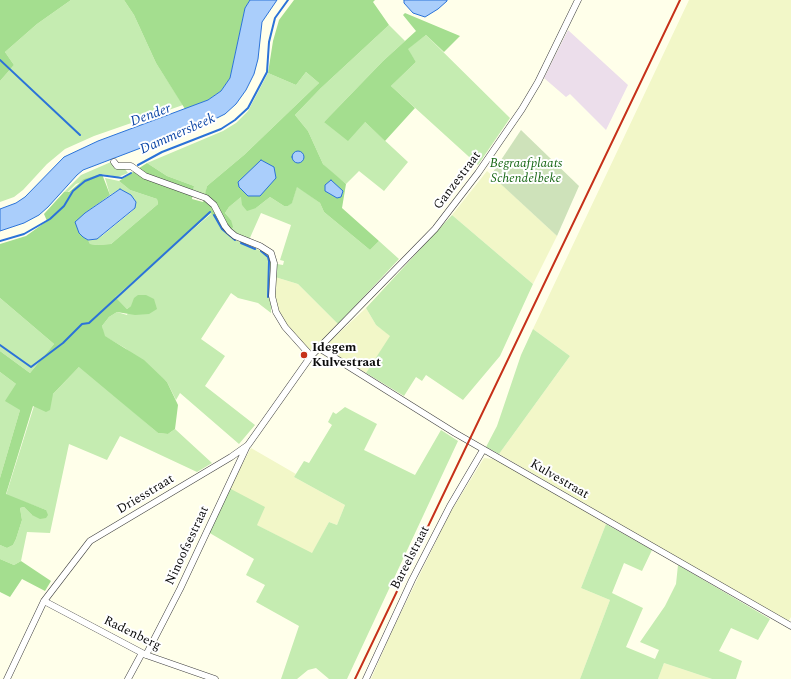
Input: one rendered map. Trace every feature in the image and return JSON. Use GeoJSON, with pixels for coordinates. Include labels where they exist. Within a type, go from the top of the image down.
{"type":"FeatureCollection","features":[{"type":"Feature","properties":{"kind":"street","name":"Ganzestraat"},"geometry":{"type":"LineString","coordinates":[[319,348],[435,229],[474,179],[498,145],[538,82],[578,0]]}},
{"type":"Feature","properties":{"kind":"street"},"geometry":{"type":"LineString","coordinates":[[114,162],[117,166],[131,166],[146,176],[206,198],[214,205],[221,221],[229,231],[235,236],[260,246],[271,253],[274,263],[272,296],[276,312],[285,328],[311,356]]}},
{"type":"Feature","properties":{"kind":"street","name":"Driesstraat"},"geometry":{"type":"LineString","coordinates":[[7,679],[44,601],[90,541],[231,457],[248,444],[311,356],[319,348]]}},
{"type":"Feature","properties":{"kind":"street","name":"Kulvestraat"},"geometry":{"type":"LineString","coordinates":[[319,348],[483,450],[791,626]]}},
{"type":"Feature","properties":{"kind":"street","name":"Ninoofsestraat"},"geometry":{"type":"LineString","coordinates":[[128,679],[144,654],[180,589],[248,444]]}},
{"type":"Feature","properties":{"kind":"street","name":"Bareelstraat"},"geometry":{"type":"LineString","coordinates":[[366,679],[415,574],[450,506],[483,450]]}},
{"type":"Feature","properties":{"kind":"street","name":"Radenberg"},"geometry":{"type":"LineString","coordinates":[[44,601],[144,654],[215,679]]}},
{"type":"Feature","properties":{"kind":"shaded area"},"geometry":{"type":"Polygon","coordinates":[[[568,30],[628,85],[606,130],[570,94],[566,97],[544,78],[568,30]]]}},
{"type":"Feature","properties":{"kind":"green space"},"geometry":{"type":"Polygon","coordinates":[[[0,0],[71,0],[37,24],[5,52],[14,65],[0,81],[0,0]]]}},
{"type":"Feature","properties":{"kind":"green space"},"geometry":{"type":"Polygon","coordinates":[[[71,0],[124,0],[134,15],[156,63],[183,105],[94,136],[65,149],[47,164],[23,190],[14,197],[0,202],[0,81],[14,65],[5,52],[37,24],[71,0]]]}},
{"type":"Feature","properties":{"kind":"green space"},"geometry":{"type":"Polygon","coordinates":[[[124,0],[250,0],[245,8],[230,78],[221,91],[208,100],[185,109],[156,63],[134,15],[124,0]]]}},
{"type":"Feature","properties":{"kind":"green space"},"geometry":{"type":"Polygon","coordinates":[[[294,0],[375,0],[373,2],[389,25],[321,88],[295,115],[308,131],[323,164],[346,184],[342,208],[379,241],[370,250],[324,212],[320,203],[297,187],[292,203],[288,206],[284,206],[270,197],[256,208],[247,211],[242,205],[241,197],[229,207],[225,213],[231,220],[233,227],[230,231],[225,232],[211,213],[115,297],[127,309],[131,306],[134,298],[138,295],[146,295],[154,299],[157,309],[149,314],[135,315],[117,312],[109,317],[102,326],[105,336],[144,360],[167,382],[178,405],[175,429],[168,434],[158,433],[79,367],[53,394],[50,410],[46,412],[33,406],[6,494],[46,510],[48,515],[46,518],[40,519],[32,515],[24,507],[20,508],[22,520],[13,545],[7,548],[0,545],[0,478],[20,410],[5,401],[16,384],[0,372],[0,351],[30,373],[54,344],[0,298],[0,244],[26,236],[47,221],[44,214],[64,192],[69,192],[84,179],[102,174],[110,195],[85,213],[83,237],[88,240],[90,244],[111,244],[158,204],[157,199],[130,190],[119,181],[147,163],[167,176],[194,186],[192,199],[203,202],[207,186],[244,155],[319,83],[306,72],[296,85],[268,73],[273,41],[279,20],[294,0]]]}},
{"type":"Feature","properties":{"kind":"green space"},"geometry":{"type":"Polygon","coordinates":[[[689,0],[791,0],[791,617],[788,622],[499,454],[570,356],[533,329],[689,0]]]}},
{"type":"Feature","properties":{"kind":"green space"},"geometry":{"type":"Polygon","coordinates":[[[405,13],[460,36],[444,52],[426,35],[408,49],[416,62],[391,86],[415,108],[385,141],[365,122],[348,141],[324,122],[383,61],[416,31],[403,15],[405,13]]]}},
{"type":"Feature","properties":{"kind":"green space"},"geometry":{"type":"Polygon","coordinates":[[[389,25],[405,41],[383,61],[324,122],[365,122],[408,162],[384,191],[359,171],[346,184],[336,176],[323,164],[308,131],[295,115],[321,88],[389,25]]]}},
{"type":"Feature","properties":{"kind":"green space"},"geometry":{"type":"Polygon","coordinates":[[[426,35],[510,118],[478,165],[391,86],[416,62],[407,49],[426,35]]]}},
{"type":"Feature","properties":{"kind":"green space"},"geometry":{"type":"Polygon","coordinates":[[[306,72],[319,83],[244,155],[207,186],[205,196],[193,193],[194,186],[167,176],[147,163],[223,131],[236,123],[248,111],[268,73],[296,85],[306,72]]]}},
{"type":"Feature","properties":{"kind":"green space","name":"Begraafplaats Schendelbeke"},"geometry":{"type":"Polygon","coordinates":[[[521,130],[579,186],[557,236],[491,175],[521,130]]]}},
{"type":"Feature","properties":{"kind":"green space"},"geometry":{"type":"Polygon","coordinates":[[[111,162],[117,168],[125,169],[128,173],[118,177],[102,174],[76,184],[68,192],[64,192],[81,175],[111,162]]]}},
{"type":"Feature","properties":{"kind":"green space"},"geometry":{"type":"Polygon","coordinates":[[[487,171],[557,236],[533,284],[452,215],[487,171]]]}},
{"type":"Feature","properties":{"kind":"green space"},"geometry":{"type":"Polygon","coordinates":[[[105,178],[119,181],[130,190],[157,199],[158,204],[111,244],[90,244],[88,240],[97,239],[103,235],[135,208],[136,202],[120,189],[110,195],[105,178]]]}},
{"type":"Feature","properties":{"kind":"green space"},"geometry":{"type":"Polygon","coordinates":[[[297,186],[320,203],[324,212],[370,250],[379,241],[399,259],[338,324],[298,284],[275,277],[277,264],[283,265],[284,261],[280,260],[291,225],[261,213],[249,240],[230,231],[231,220],[225,213],[229,207],[242,196],[242,205],[256,208],[270,197],[284,206],[288,206],[292,202],[297,186]]]}},
{"type":"Feature","properties":{"kind":"green space"},"geometry":{"type":"Polygon","coordinates":[[[212,213],[231,238],[268,254],[271,263],[271,313],[258,303],[238,298],[231,293],[201,339],[225,356],[205,386],[255,425],[239,444],[180,393],[176,400],[167,382],[125,348],[104,336],[102,326],[109,317],[117,312],[127,315],[131,306],[127,309],[114,297],[212,213]]]}},
{"type":"Feature","properties":{"kind":"green space"},"geometry":{"type":"Polygon","coordinates":[[[452,215],[533,284],[500,356],[463,400],[426,375],[422,381],[416,377],[404,396],[366,373],[390,336],[376,325],[366,308],[452,215]]]}},
{"type":"Feature","properties":{"kind":"green space"},"geometry":{"type":"Polygon","coordinates":[[[275,277],[298,284],[338,324],[312,352],[291,331],[275,304],[275,277]]]}},
{"type":"Feature","properties":{"kind":"green space"},"geometry":{"type":"Polygon","coordinates":[[[0,298],[54,344],[30,373],[0,351],[0,298]]]}},
{"type":"Feature","properties":{"kind":"green space"},"geometry":{"type":"Polygon","coordinates":[[[366,308],[376,325],[391,336],[366,373],[328,350],[327,344],[366,308]]]}},
{"type":"Feature","properties":{"kind":"green space"},"geometry":{"type":"Polygon","coordinates":[[[533,329],[570,356],[499,454],[486,447],[497,426],[521,355],[533,329]]]}},
{"type":"Feature","properties":{"kind":"green space"},"geometry":{"type":"Polygon","coordinates":[[[80,366],[158,433],[168,434],[175,429],[212,463],[197,472],[120,436],[107,460],[69,444],[50,533],[27,532],[21,561],[14,565],[0,559],[0,545],[7,548],[13,545],[22,520],[20,508],[24,507],[32,515],[46,510],[6,495],[34,406],[53,394],[80,366]]]}},
{"type":"Feature","properties":{"kind":"green space"},"geometry":{"type":"Polygon","coordinates":[[[0,372],[16,384],[20,410],[0,478],[0,372]]]}},
{"type":"Feature","properties":{"kind":"green space"},"geometry":{"type":"Polygon","coordinates":[[[345,407],[377,424],[364,450],[415,475],[441,430],[458,441],[347,679],[329,679],[316,668],[308,670],[297,679],[281,679],[299,626],[256,602],[265,585],[246,575],[254,559],[208,532],[229,488],[265,507],[257,525],[312,553],[329,522],[337,525],[345,505],[294,477],[304,461],[309,463],[332,425],[328,422],[333,412],[336,414],[345,407]]]}},
{"type":"Feature","properties":{"kind":"green space"},"geometry":{"type":"Polygon","coordinates":[[[251,448],[296,474],[294,477],[345,505],[337,525],[329,522],[312,554],[257,525],[229,488],[251,448]]]}},
{"type":"Feature","properties":{"kind":"green space"},"geometry":{"type":"Polygon","coordinates":[[[484,458],[493,459],[500,462],[541,484],[606,524],[581,588],[610,600],[580,679],[371,679],[393,629],[450,513],[484,458]]]}},
{"type":"Feature","properties":{"kind":"green space"},"geometry":{"type":"Polygon","coordinates":[[[606,524],[652,550],[642,571],[624,563],[612,593],[643,608],[626,647],[655,659],[659,650],[640,642],[665,606],[676,584],[678,565],[770,619],[758,640],[731,628],[719,651],[742,661],[736,679],[712,679],[664,663],[658,679],[580,679],[610,600],[581,588],[606,524]]]}},
{"type":"Feature","properties":{"kind":"green space"},"geometry":{"type":"Polygon","coordinates":[[[0,559],[14,565],[21,561],[51,581],[45,591],[22,579],[10,597],[0,592],[0,559]]]}},
{"type":"Feature","properties":{"kind":"green space"},"geometry":{"type":"Polygon","coordinates":[[[664,663],[712,679],[658,679],[664,663]]]}},
{"type":"Feature","properties":{"kind":"water"},"geometry":{"type":"Polygon","coordinates":[[[250,0],[277,0],[262,22],[258,59],[254,74],[246,90],[236,104],[225,114],[209,122],[83,170],[39,215],[24,223],[0,231],[0,209],[16,203],[25,197],[64,157],[98,141],[208,100],[221,91],[230,78],[245,8],[250,0]]]}},
{"type":"Feature","properties":{"kind":"water"},"geometry":{"type":"Polygon","coordinates":[[[404,0],[447,1],[425,17],[413,13],[404,3],[404,0]]]}},
{"type":"Feature","properties":{"kind":"water"},"geometry":{"type":"Polygon","coordinates":[[[296,151],[300,151],[304,157],[300,163],[296,163],[292,159],[292,155],[296,151]]]}},
{"type":"Feature","properties":{"kind":"water"},"geometry":{"type":"Polygon","coordinates":[[[261,160],[274,167],[276,178],[260,196],[248,196],[239,187],[238,182],[261,160]]]}},
{"type":"Feature","properties":{"kind":"water"},"geometry":{"type":"Polygon","coordinates":[[[331,180],[343,191],[341,197],[337,198],[325,191],[325,185],[331,180]]]}},
{"type":"Feature","properties":{"kind":"water"},"geometry":{"type":"Polygon","coordinates":[[[120,189],[131,195],[136,202],[135,208],[97,239],[88,240],[83,237],[79,233],[75,222],[85,213],[120,189]]]}},
{"type":"Feature","properties":{"kind":"waterway","name":"Dammersbeek"},"geometry":{"type":"LineString","coordinates":[[138,165],[162,152],[221,129],[235,120],[248,108],[267,72],[269,42],[275,18],[288,0]]}},
{"type":"Feature","properties":{"kind":"waterway"},"geometry":{"type":"LineString","coordinates":[[0,60],[80,135]]}},
{"type":"Feature","properties":{"kind":"waterway","name":"Dammersbeek"},"geometry":{"type":"LineString","coordinates":[[0,241],[24,234],[50,219],[64,206],[73,191],[85,181],[100,175],[122,178],[131,173]]}},
{"type":"Feature","properties":{"kind":"waterway"},"geometry":{"type":"LineString","coordinates":[[0,345],[31,367],[63,343],[82,324],[89,323],[210,212]]}},
{"type":"Feature","properties":{"kind":"waterway"},"geometry":{"type":"LineString","coordinates":[[214,215],[222,229],[235,240]]}},
{"type":"Feature","properties":{"kind":"waterway"},"geometry":{"type":"LineString","coordinates":[[241,243],[255,249]]}},
{"type":"Feature","properties":{"kind":"waterway"},"geometry":{"type":"LineString","coordinates":[[261,251],[268,257],[269,261],[268,297]]}},
{"type":"Feature","properties":{"kind":"railway"},"geometry":{"type":"LineString","coordinates":[[355,679],[680,0]]}},
{"type":"Feature","properties":{"kind":"place","name":"Idegem Kulvestraat"},"geometry":{"type":"Point","coordinates":[304,355]}},
{"type":"Feature","properties":{"kind":"water label","name":"Dender"},"geometry":{"type":"Point","coordinates":[151,116]}}]}
